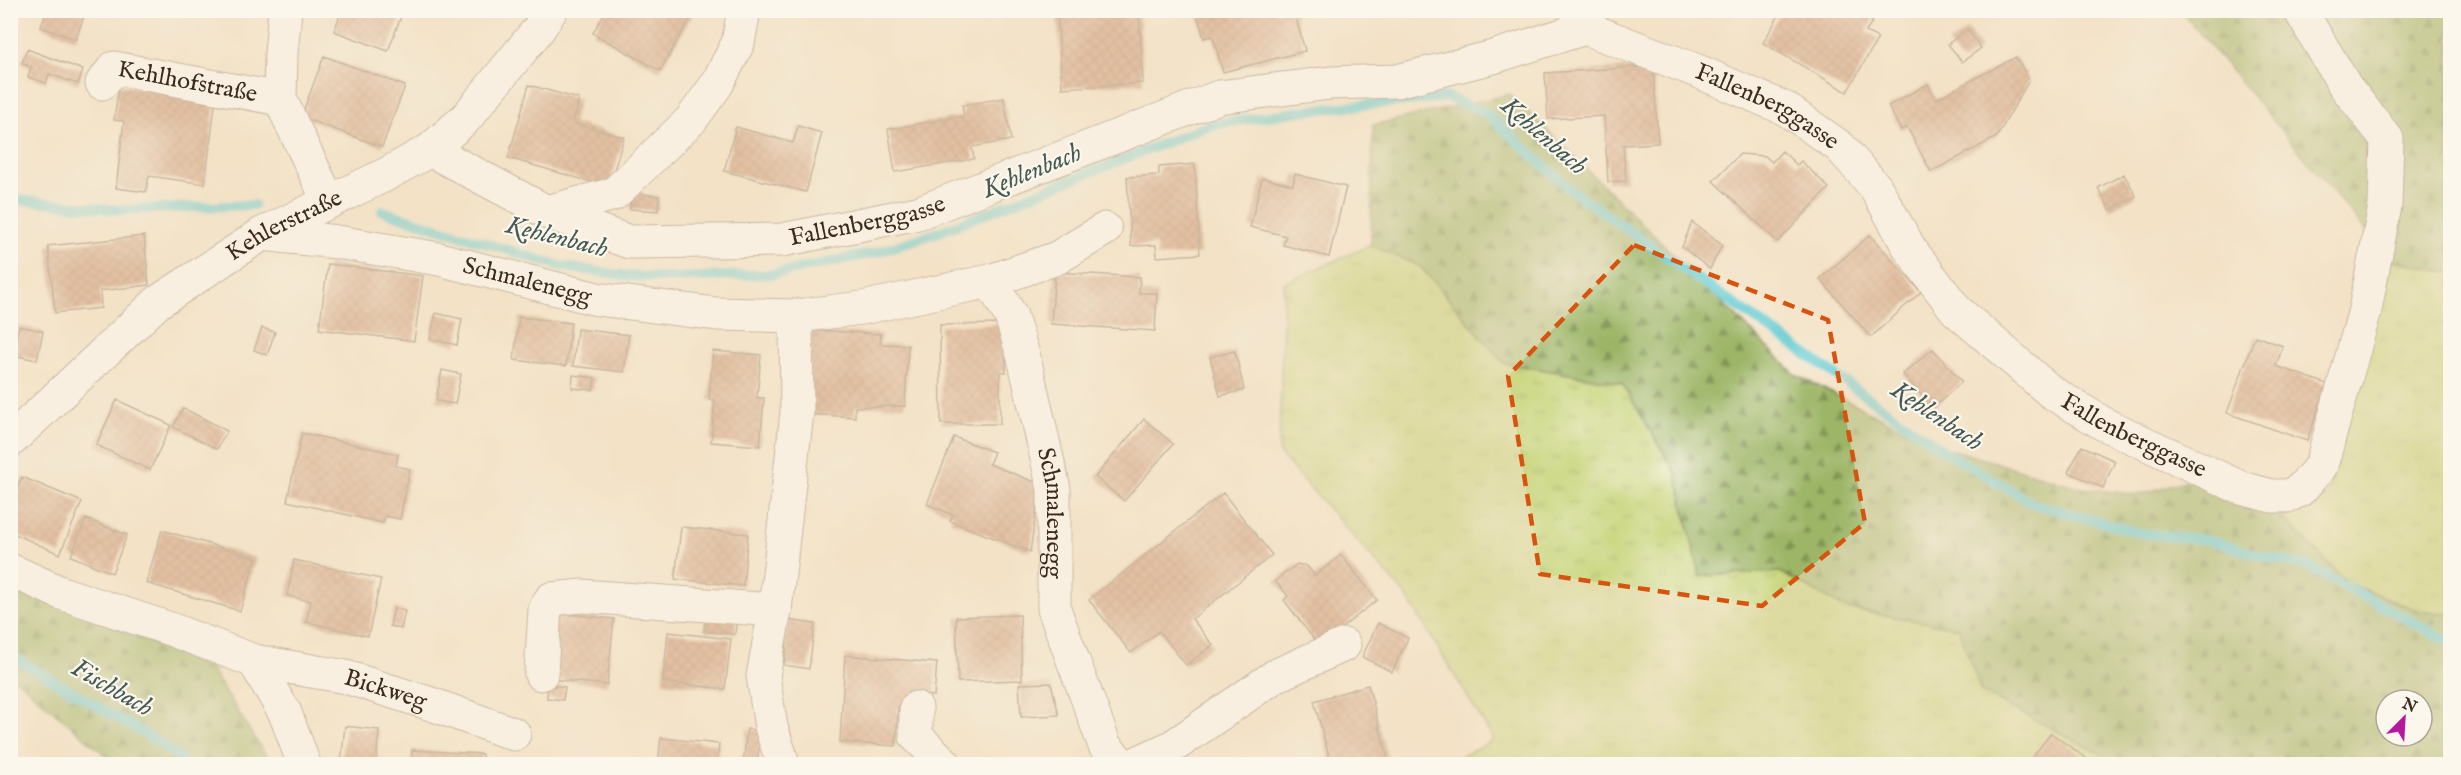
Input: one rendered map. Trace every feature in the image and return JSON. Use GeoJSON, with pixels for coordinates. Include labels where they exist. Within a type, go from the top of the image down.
{"type":"FeatureCollection","features":[{"type":"Feature","properties":{"kind":"street"},"geometry":{"type":"LineString","coordinates":[[285,10],[280,54],[280,99],[328,202]]}},
{"type":"Feature","properties":{"kind":"street","name":"Kehlerstraße"},"geometry":{"type":"LineString","coordinates":[[10,441],[158,302],[262,234],[385,175],[430,150],[466,118],[538,30],[550,10]]}},
{"type":"Feature","properties":{"kind":"street"},"geometry":{"type":"LineString","coordinates":[[547,212],[614,194],[691,120],[717,84],[738,43],[744,10]]}},
{"type":"Feature","properties":{"kind":"street","name":"Fallenberggasse"},"geometry":{"type":"LineString","coordinates":[[430,150],[547,212],[629,242],[782,240],[918,213],[1219,97],[1330,83],[1396,81],[1493,57],[1581,20],[1786,109],[1840,147],[1876,188],[1910,249],[1956,310],[2051,392],[2104,424],[2241,488],[2272,496],[2288,496],[2300,490],[2321,466],[2366,310],[2385,206],[2387,139],[2345,86],[2300,10]]}},
{"type":"Feature","properties":{"kind":"street","name":"Kehlhofstraße"},"geometry":{"type":"LineString","coordinates":[[102,83],[114,68],[280,99]]}},
{"type":"Feature","properties":{"kind":"street","name":"Schmalenegg"},"geometry":{"type":"LineString","coordinates":[[262,234],[337,242],[439,259],[597,299],[717,314],[796,316],[862,308],[990,281],[1057,258],[1105,230]]}},
{"type":"Feature","properties":{"kind":"street","name":"Schmalenegg"},"geometry":{"type":"LineString","coordinates":[[990,281],[1011,316],[1024,358],[1054,489],[1054,609],[1106,758]]}},
{"type":"Feature","properties":{"kind":"street"},"geometry":{"type":"LineString","coordinates":[[783,765],[771,727],[763,676],[775,610],[797,412],[796,316]]}},
{"type":"Feature","properties":{"kind":"street","name":"Bickweg"},"geometry":{"type":"LineString","coordinates":[[10,570],[61,593],[170,629],[254,661],[346,678],[434,705],[514,734]]}},
{"type":"Feature","properties":{"kind":"street"},"geometry":{"type":"LineString","coordinates":[[541,674],[545,609],[551,599],[582,596],[775,610]]}},
{"type":"Feature","properties":{"kind":"street"},"geometry":{"type":"LineString","coordinates":[[1135,765],[1172,747],[1275,676],[1344,645]]}},
{"type":"Feature","properties":{"kind":"street"},"geometry":{"type":"LineString","coordinates":[[254,661],[285,713],[304,765]]}},
{"type":"Feature","properties":{"kind":"street"},"geometry":{"type":"LineString","coordinates":[[916,708],[916,736],[945,765]]}},
{"type":"Feature","properties":{"kind":"highlighted area"},"geometry":{"type":"Polygon","coordinates":[[[1634,245],[1828,320],[1865,523],[1762,606],[1540,574],[1508,376],[1634,245]]]}},
{"type":"Feature","properties":{"kind":"green space"},"geometry":{"type":"Polygon","coordinates":[[[2181,11],[2450,11],[2450,273],[2390,259],[2181,11]]]}},
{"type":"Feature","properties":{"kind":"green space"},"geometry":{"type":"Polygon","coordinates":[[[1510,94],[1796,375],[1933,444],[2081,488],[2138,495],[2191,479],[2282,517],[2348,583],[2421,612],[2450,613],[2450,764],[2112,764],[2111,759],[1981,692],[1959,628],[1847,609],[1780,572],[1700,576],[1676,473],[1622,383],[1504,363],[1421,267],[1371,245],[1373,125],[1510,94]]]}},
{"type":"Feature","properties":{"kind":"green space"},"geometry":{"type":"Polygon","coordinates":[[[1371,245],[1421,267],[1504,363],[1622,383],[1676,473],[1700,576],[1780,572],[1847,609],[1959,628],[1981,692],[2111,759],[2112,764],[1447,764],[1494,740],[1406,595],[1279,453],[1284,283],[1371,245]]]}},
{"type":"Feature","properties":{"kind":"green space"},"geometry":{"type":"Polygon","coordinates":[[[2390,259],[2450,273],[2450,613],[2421,612],[2348,583],[2282,517],[2326,498],[2390,259]]]}},
{"type":"Feature","properties":{"kind":"green space"},"geometry":{"type":"Polygon","coordinates":[[[11,580],[211,669],[271,764],[116,764],[11,675],[11,580]]]}},
{"type":"Feature","properties":{"kind":"building"},"geometry":{"type":"Polygon","coordinates":[[[47,10],[86,10],[76,39],[41,27],[47,10]]]}},
{"type":"Feature","properties":{"kind":"building"},"geometry":{"type":"Polygon","coordinates":[[[342,10],[403,11],[388,51],[334,31],[342,10]]]}},
{"type":"Feature","properties":{"kind":"building"},"geometry":{"type":"Polygon","coordinates":[[[606,10],[695,10],[660,71],[593,33],[606,10]]]}},
{"type":"Feature","properties":{"kind":"building"},"geometry":{"type":"Polygon","coordinates":[[[1057,10],[1139,10],[1143,83],[1062,88],[1057,10]]]}},
{"type":"Feature","properties":{"kind":"building"},"geometry":{"type":"Polygon","coordinates":[[[1196,10],[1294,10],[1305,51],[1223,72],[1213,36],[1204,38],[1196,10]]]}},
{"type":"Feature","properties":{"kind":"building"},"geometry":{"type":"Polygon","coordinates":[[[1701,10],[1719,10],[1705,18],[1701,10]]]}},
{"type":"Feature","properties":{"kind":"building"},"geometry":{"type":"Polygon","coordinates":[[[1782,10],[1830,10],[1839,16],[1842,10],[1879,10],[1866,32],[1878,38],[1847,92],[1763,43],[1782,10]]]}},
{"type":"Feature","properties":{"kind":"building"},"geometry":{"type":"Polygon","coordinates":[[[1967,29],[1981,48],[1962,62],[1948,44],[1967,29]]]}},
{"type":"Feature","properties":{"kind":"building"},"geometry":{"type":"Polygon","coordinates":[[[27,49],[83,70],[78,84],[49,74],[46,83],[28,77],[31,67],[22,63],[27,49]]]}},
{"type":"Feature","properties":{"kind":"building"},"geometry":{"type":"Polygon","coordinates":[[[324,56],[405,86],[382,147],[301,117],[324,56]]]}},
{"type":"Feature","properties":{"kind":"building"},"geometry":{"type":"Polygon","coordinates":[[[2016,57],[2029,80],[1997,137],[1931,172],[1907,127],[1901,130],[1888,106],[1928,84],[1936,99],[2016,57]]]}},
{"type":"Feature","properties":{"kind":"building"},"geometry":{"type":"Polygon","coordinates":[[[1653,66],[1658,143],[1623,145],[1626,181],[1608,182],[1604,116],[1548,119],[1545,73],[1653,66]]]}},
{"type":"Feature","properties":{"kind":"building"},"geometry":{"type":"Polygon","coordinates":[[[119,85],[216,97],[205,184],[149,176],[146,192],[116,188],[124,121],[114,120],[119,85]]]}},
{"type":"Feature","properties":{"kind":"building"},"geometry":{"type":"Polygon","coordinates":[[[529,85],[579,99],[573,123],[624,137],[609,187],[508,158],[529,85]]]}},
{"type":"Feature","properties":{"kind":"building"},"geometry":{"type":"Polygon","coordinates":[[[1004,98],[1011,140],[972,147],[974,159],[895,172],[888,129],[964,116],[962,105],[1004,98]]]}},
{"type":"Feature","properties":{"kind":"building"},"geometry":{"type":"Polygon","coordinates":[[[798,126],[822,133],[806,192],[724,171],[736,127],[793,143],[798,126]]]}},
{"type":"Feature","properties":{"kind":"building"},"geometry":{"type":"Polygon","coordinates":[[[1782,151],[1797,165],[1801,161],[1829,188],[1778,242],[1713,181],[1740,154],[1765,156],[1772,162],[1782,151]]]}},
{"type":"Feature","properties":{"kind":"building"},"geometry":{"type":"Polygon","coordinates":[[[1195,164],[1200,254],[1157,257],[1156,245],[1131,246],[1127,177],[1159,175],[1159,167],[1195,164]]]}},
{"type":"Feature","properties":{"kind":"building"},"geometry":{"type":"Polygon","coordinates":[[[1295,174],[1346,187],[1329,257],[1283,245],[1286,236],[1250,227],[1262,178],[1293,185],[1295,174]]]}},
{"type":"Feature","properties":{"kind":"building"},"geometry":{"type":"Polygon","coordinates":[[[2124,174],[2136,196],[2110,210],[2098,188],[2124,174]]]}},
{"type":"Feature","properties":{"kind":"building"},"geometry":{"type":"Polygon","coordinates":[[[631,193],[659,196],[658,211],[630,209],[631,193]]]}},
{"type":"Feature","properties":{"kind":"building"},"geometry":{"type":"Polygon","coordinates":[[[1692,222],[1722,245],[1710,269],[1682,247],[1692,222]]]}},
{"type":"Feature","properties":{"kind":"building"},"geometry":{"type":"Polygon","coordinates":[[[1870,235],[1921,292],[1871,337],[1820,279],[1870,235]]]}},
{"type":"Feature","properties":{"kind":"building"},"geometry":{"type":"Polygon","coordinates":[[[144,236],[149,285],[100,291],[101,308],[55,313],[48,246],[144,236]]]}},
{"type":"Feature","properties":{"kind":"building"},"geometry":{"type":"Polygon","coordinates":[[[328,264],[423,276],[414,341],[319,329],[328,264]]]}},
{"type":"Feature","properties":{"kind":"building"},"geometry":{"type":"Polygon","coordinates":[[[1055,272],[1140,277],[1139,293],[1157,293],[1155,331],[1051,324],[1055,272]]]}},
{"type":"Feature","properties":{"kind":"building"},"geometry":{"type":"Polygon","coordinates":[[[436,313],[462,319],[457,345],[430,339],[436,313]]]}},
{"type":"Feature","properties":{"kind":"building"},"geometry":{"type":"Polygon","coordinates":[[[519,317],[571,323],[566,366],[514,360],[519,317]]]}},
{"type":"Feature","properties":{"kind":"building"},"geometry":{"type":"Polygon","coordinates":[[[1005,324],[1006,372],[1000,372],[1000,424],[941,424],[940,325],[1005,324]]]}},
{"type":"Feature","properties":{"kind":"building"},"geometry":{"type":"Polygon","coordinates":[[[19,326],[43,331],[37,360],[13,355],[19,326]]]}},
{"type":"Feature","properties":{"kind":"building"},"geometry":{"type":"Polygon","coordinates":[[[262,328],[275,332],[267,355],[254,350],[262,328]]]}},
{"type":"Feature","properties":{"kind":"building"},"geometry":{"type":"Polygon","coordinates":[[[577,329],[629,335],[624,372],[573,366],[577,329]]]}},
{"type":"Feature","properties":{"kind":"building"},"geometry":{"type":"Polygon","coordinates":[[[811,330],[881,334],[880,344],[908,345],[905,406],[855,407],[855,417],[807,414],[811,330]]]}},
{"type":"Feature","properties":{"kind":"building"},"geometry":{"type":"Polygon","coordinates":[[[2255,336],[2283,346],[2276,366],[2327,384],[2307,441],[2227,413],[2255,336]]]}},
{"type":"Feature","properties":{"kind":"building"},"geometry":{"type":"Polygon","coordinates":[[[1933,349],[1962,382],[1933,408],[1903,374],[1933,349]]]}},
{"type":"Feature","properties":{"kind":"building"},"geometry":{"type":"Polygon","coordinates":[[[713,351],[761,355],[757,398],[764,398],[760,446],[711,442],[715,400],[709,400],[713,351]]]}},
{"type":"Feature","properties":{"kind":"building"},"geometry":{"type":"Polygon","coordinates":[[[1235,351],[1244,390],[1220,396],[1210,357],[1235,351]]]}},
{"type":"Feature","properties":{"kind":"building"},"geometry":{"type":"Polygon","coordinates":[[[442,370],[461,374],[455,404],[436,401],[442,370]]]}},
{"type":"Feature","properties":{"kind":"building"},"geometry":{"type":"Polygon","coordinates":[[[573,375],[595,378],[593,390],[572,388],[573,375]]]}},
{"type":"Feature","properties":{"kind":"building"},"geometry":{"type":"Polygon","coordinates":[[[117,400],[171,425],[150,470],[96,445],[117,400]]]}},
{"type":"Feature","properties":{"kind":"building"},"geometry":{"type":"Polygon","coordinates":[[[183,408],[227,431],[217,449],[173,427],[183,408]]]}},
{"type":"Feature","properties":{"kind":"building"},"geometry":{"type":"Polygon","coordinates":[[[1144,419],[1173,444],[1124,501],[1095,477],[1144,419]]]}},
{"type":"Feature","properties":{"kind":"building"},"geometry":{"type":"Polygon","coordinates":[[[302,433],[398,454],[396,466],[410,469],[400,519],[385,516],[383,523],[287,501],[302,433]]]}},
{"type":"Feature","properties":{"kind":"building"},"geometry":{"type":"Polygon","coordinates":[[[954,437],[994,452],[989,464],[1040,484],[1030,552],[950,521],[953,515],[927,504],[954,437]]]}},
{"type":"Feature","properties":{"kind":"building"},"geometry":{"type":"Polygon","coordinates":[[[2082,446],[2115,461],[2103,488],[2068,472],[2082,446]]]}},
{"type":"Feature","properties":{"kind":"building"},"geometry":{"type":"Polygon","coordinates":[[[22,477],[82,502],[60,554],[10,532],[10,504],[22,477]]]}},
{"type":"Feature","properties":{"kind":"building"},"geometry":{"type":"Polygon","coordinates":[[[1223,493],[1272,555],[1192,619],[1213,645],[1186,665],[1159,631],[1131,653],[1089,600],[1223,493]]]}},
{"type":"Feature","properties":{"kind":"building"},"geometry":{"type":"Polygon","coordinates":[[[86,519],[127,535],[112,573],[71,556],[86,519]]]}},
{"type":"Feature","properties":{"kind":"building"},"geometry":{"type":"Polygon","coordinates":[[[681,527],[748,534],[743,586],[675,579],[681,527]]]}},
{"type":"Feature","properties":{"kind":"building"},"geometry":{"type":"Polygon","coordinates":[[[162,530],[256,558],[240,611],[146,583],[162,530]]]}},
{"type":"Feature","properties":{"kind":"building"},"geometry":{"type":"Polygon","coordinates":[[[1341,555],[1377,600],[1319,646],[1284,600],[1288,596],[1275,581],[1297,564],[1307,566],[1315,576],[1341,555]]]}},
{"type":"Feature","properties":{"kind":"building"},"geometry":{"type":"Polygon","coordinates":[[[294,560],[381,579],[368,636],[306,622],[311,601],[287,596],[294,560]]]}},
{"type":"Feature","properties":{"kind":"building"},"geometry":{"type":"Polygon","coordinates":[[[394,608],[405,611],[401,629],[390,626],[394,608]]]}},
{"type":"Feature","properties":{"kind":"building"},"geometry":{"type":"Polygon","coordinates":[[[555,613],[614,619],[607,685],[549,679],[555,613]]]}},
{"type":"Feature","properties":{"kind":"building"},"geometry":{"type":"Polygon","coordinates":[[[706,614],[737,617],[735,634],[704,631],[706,614]]]}},
{"type":"Feature","properties":{"kind":"building"},"geometry":{"type":"Polygon","coordinates":[[[1020,615],[1022,680],[958,682],[956,617],[1020,615]]]}},
{"type":"Feature","properties":{"kind":"building"},"geometry":{"type":"Polygon","coordinates":[[[788,620],[815,624],[809,669],[784,665],[787,643],[784,643],[788,620]]]}},
{"type":"Feature","properties":{"kind":"building"},"geometry":{"type":"Polygon","coordinates":[[[1378,623],[1408,638],[1392,672],[1362,657],[1378,623]]]}},
{"type":"Feature","properties":{"kind":"building"},"geometry":{"type":"Polygon","coordinates":[[[668,632],[731,639],[725,689],[663,682],[668,632]]]}},
{"type":"Feature","properties":{"kind":"building"},"geometry":{"type":"Polygon","coordinates":[[[845,655],[937,663],[934,696],[917,695],[916,708],[898,707],[896,746],[840,742],[845,655]]]}},
{"type":"Feature","properties":{"kind":"building"},"geometry":{"type":"Polygon","coordinates":[[[1051,683],[1059,715],[1021,717],[1019,684],[1051,683]]]}},
{"type":"Feature","properties":{"kind":"building"},"geometry":{"type":"Polygon","coordinates":[[[548,685],[565,687],[563,700],[547,698],[548,685]]]}},
{"type":"Feature","properties":{"kind":"building"},"geometry":{"type":"Polygon","coordinates":[[[1368,685],[1388,758],[1378,760],[1379,764],[1331,764],[1314,701],[1368,685]]]}},
{"type":"Feature","properties":{"kind":"building"},"geometry":{"type":"Polygon","coordinates":[[[345,726],[379,730],[376,764],[341,764],[345,726]]]}},
{"type":"Feature","properties":{"kind":"building"},"geometry":{"type":"Polygon","coordinates":[[[747,729],[761,731],[757,764],[743,764],[747,729]]]}},
{"type":"Feature","properties":{"kind":"building"},"geometry":{"type":"Polygon","coordinates":[[[2051,733],[2094,764],[2027,764],[2051,733]]]}},
{"type":"Feature","properties":{"kind":"building"},"geometry":{"type":"Polygon","coordinates":[[[661,738],[719,744],[717,764],[658,764],[661,738]]]}},
{"type":"Feature","properties":{"kind":"building"},"geometry":{"type":"Polygon","coordinates":[[[412,750],[482,754],[482,764],[411,764],[412,750]]]}},
{"type":"Feature","properties":{"kind":"waterway","name":"Kehlenbach"},"geometry":{"type":"LineString","coordinates":[[382,211],[560,266],[627,276],[675,278],[773,274],[874,253],[936,233],[1210,125],[1301,111],[1447,97],[1487,114],[1571,190],[1946,452],[2034,504],[2145,534],[2209,540],[2262,556],[2307,566],[2450,642]]}},
{"type":"Feature","properties":{"kind":"waterway","name":"Kehlenbach"},"geometry":{"type":"LineString","coordinates":[[10,199],[118,210],[254,205]]}},
{"type":"Feature","properties":{"kind":"waterway","name":"Fischbach"},"geometry":{"type":"LineString","coordinates":[[10,655],[160,743],[187,764]]}}]}
